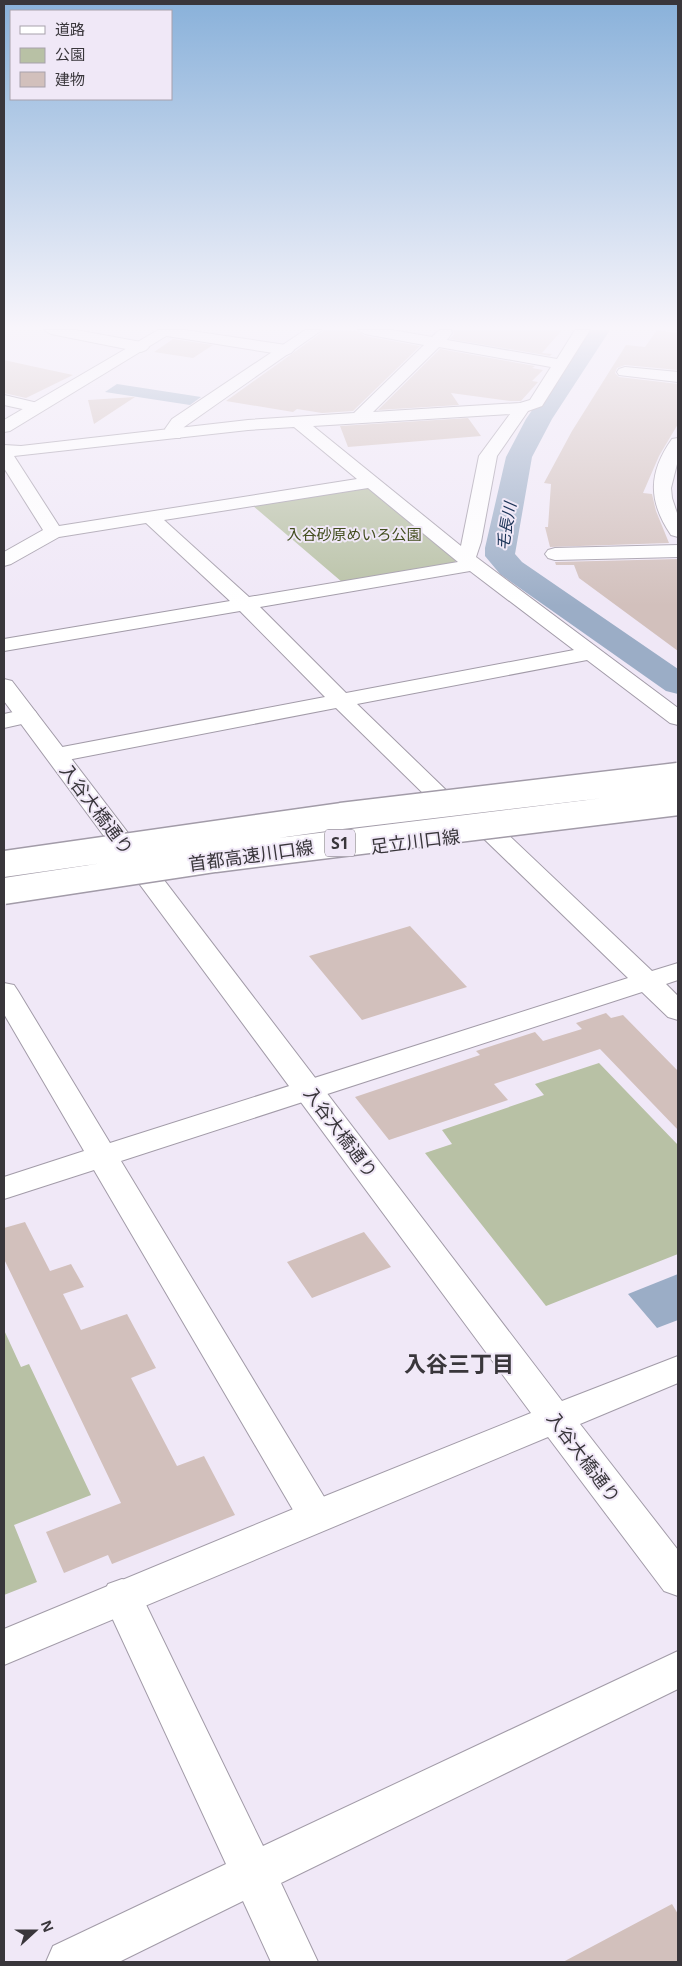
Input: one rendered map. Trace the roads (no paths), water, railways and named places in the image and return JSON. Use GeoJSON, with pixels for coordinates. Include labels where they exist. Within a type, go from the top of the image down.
{"type":"FeatureCollection","features":[{"type":"Feature","properties":{"kind":"main road"},"geometry":{"type":"LineString","coordinates":[[174,434],[173,429],[180,422]]}},
{"type":"Feature","properties":{"kind":"main road"},"geometry":{"type":"LineString","coordinates":[[54,532],[5,456],[5,450],[22,451],[248,425],[315,422]]}},
{"type":"Feature","properties":{"kind":"main road"},"geometry":{"type":"LineString","coordinates":[[470,562],[488,456],[512,422]]}},
{"type":"Feature","properties":{"kind":"main road"},"geometry":{"type":"LineString","coordinates":[[299,423],[470,562],[678,718]]}},
{"type":"Feature","properties":{"kind":"main road"},"geometry":{"type":"LineString","coordinates":[[678,443],[671,455],[661,488],[670,521],[678,531]]}},
{"type":"Feature","properties":{"kind":"main road"},"geometry":{"type":"LineString","coordinates":[[4,560],[54,532],[372,482]]}},
{"type":"Feature","properties":{"kind":"main road"},"geometry":{"type":"LineString","coordinates":[[150,517],[244,603],[439,796]]}},
{"type":"Feature","properties":{"kind":"main road"},"geometry":{"type":"LineString","coordinates":[[555,554],[678,551]]}},
{"type":"Feature","properties":{"kind":"main road"},"geometry":{"type":"LineString","coordinates":[[4,645],[470,562]]}},
{"type":"Feature","properties":{"kind":"main road"},"geometry":{"type":"LineString","coordinates":[[57,755],[592,653]]}},
{"type":"Feature","properties":{"kind":"main road","name":"入谷大橋通り"},"geometry":{"type":"LineString","coordinates":[[4,686],[555,1419],[678,1579]]}},
{"type":"Feature","properties":{"kind":"main road"},"geometry":{"type":"LineString","coordinates":[[4,721],[27,716]]}},
{"type":"Feature","properties":{"kind":"main road"},"geometry":{"type":"LineString","coordinates":[[4,855],[118,837],[678,768]]}},
{"type":"Feature","properties":{"kind":"main road","name":"首都高速川口線"},"geometry":{"type":"LineString","coordinates":[[4,864],[332,817],[678,776]]}},
{"type":"Feature","properties":{"kind":"main road"},"geometry":{"type":"LineString","coordinates":[[4,874],[302,826],[553,790]]}},
{"type":"Feature","properties":{"kind":"main road","name":"首都高速川口線"},"geometry":{"type":"LineString","coordinates":[[4,891],[215,859],[678,802]]}},
{"type":"Feature","properties":{"kind":"main road","name":"足立川口線"},"geometry":{"type":"LineString","coordinates":[[4,899],[148,877],[491,832],[678,810]]}},
{"type":"Feature","properties":{"kind":"main road"},"geometry":{"type":"LineString","coordinates":[[491,832],[678,1011]]}},
{"type":"Feature","properties":{"kind":"main road"},"geometry":{"type":"LineString","coordinates":[[4,1188],[678,972]]}},
{"type":"Feature","properties":{"kind":"main road"},"geometry":{"type":"LineString","coordinates":[[9,1010],[103,1156],[316,1516]]}},
{"type":"Feature","properties":{"kind":"main road"},"geometry":{"type":"LineString","coordinates":[[4,1647],[122,1596],[678,1369]]}},
{"type":"Feature","properties":{"kind":"main road"},"geometry":{"type":"LineString","coordinates":[[122,1596],[295,1962]]}},
{"type":"Feature","properties":{"kind":"main road"},"geometry":{"type":"LineString","coordinates":[[69,1962],[678,1668]]}},
{"type":"Feature","properties":{"kind":"water"},"geometry":{"type":"Polygon","coordinates":[[[678,1274],[678,1320],[657,1328],[628,1294],[678,1274]]]}},
{"type":"Feature","properties":{"kind":"waterway","name":"毛長川"},"geometry":{"type":"LineString","coordinates":[[538,422],[519,457],[500,548],[500,556],[511,568],[678,684]]}},
{"type":"Feature","properties":{"kind":"district","name":"入谷三丁目"},"geometry":{"type":"Point","coordinates":[459,1363]}},
{"type":"Feature","properties":{"kind":"park label","name":"入谷砂原めいろ公園"},"geometry":{"type":"Point","coordinates":[354,534]}}]}
